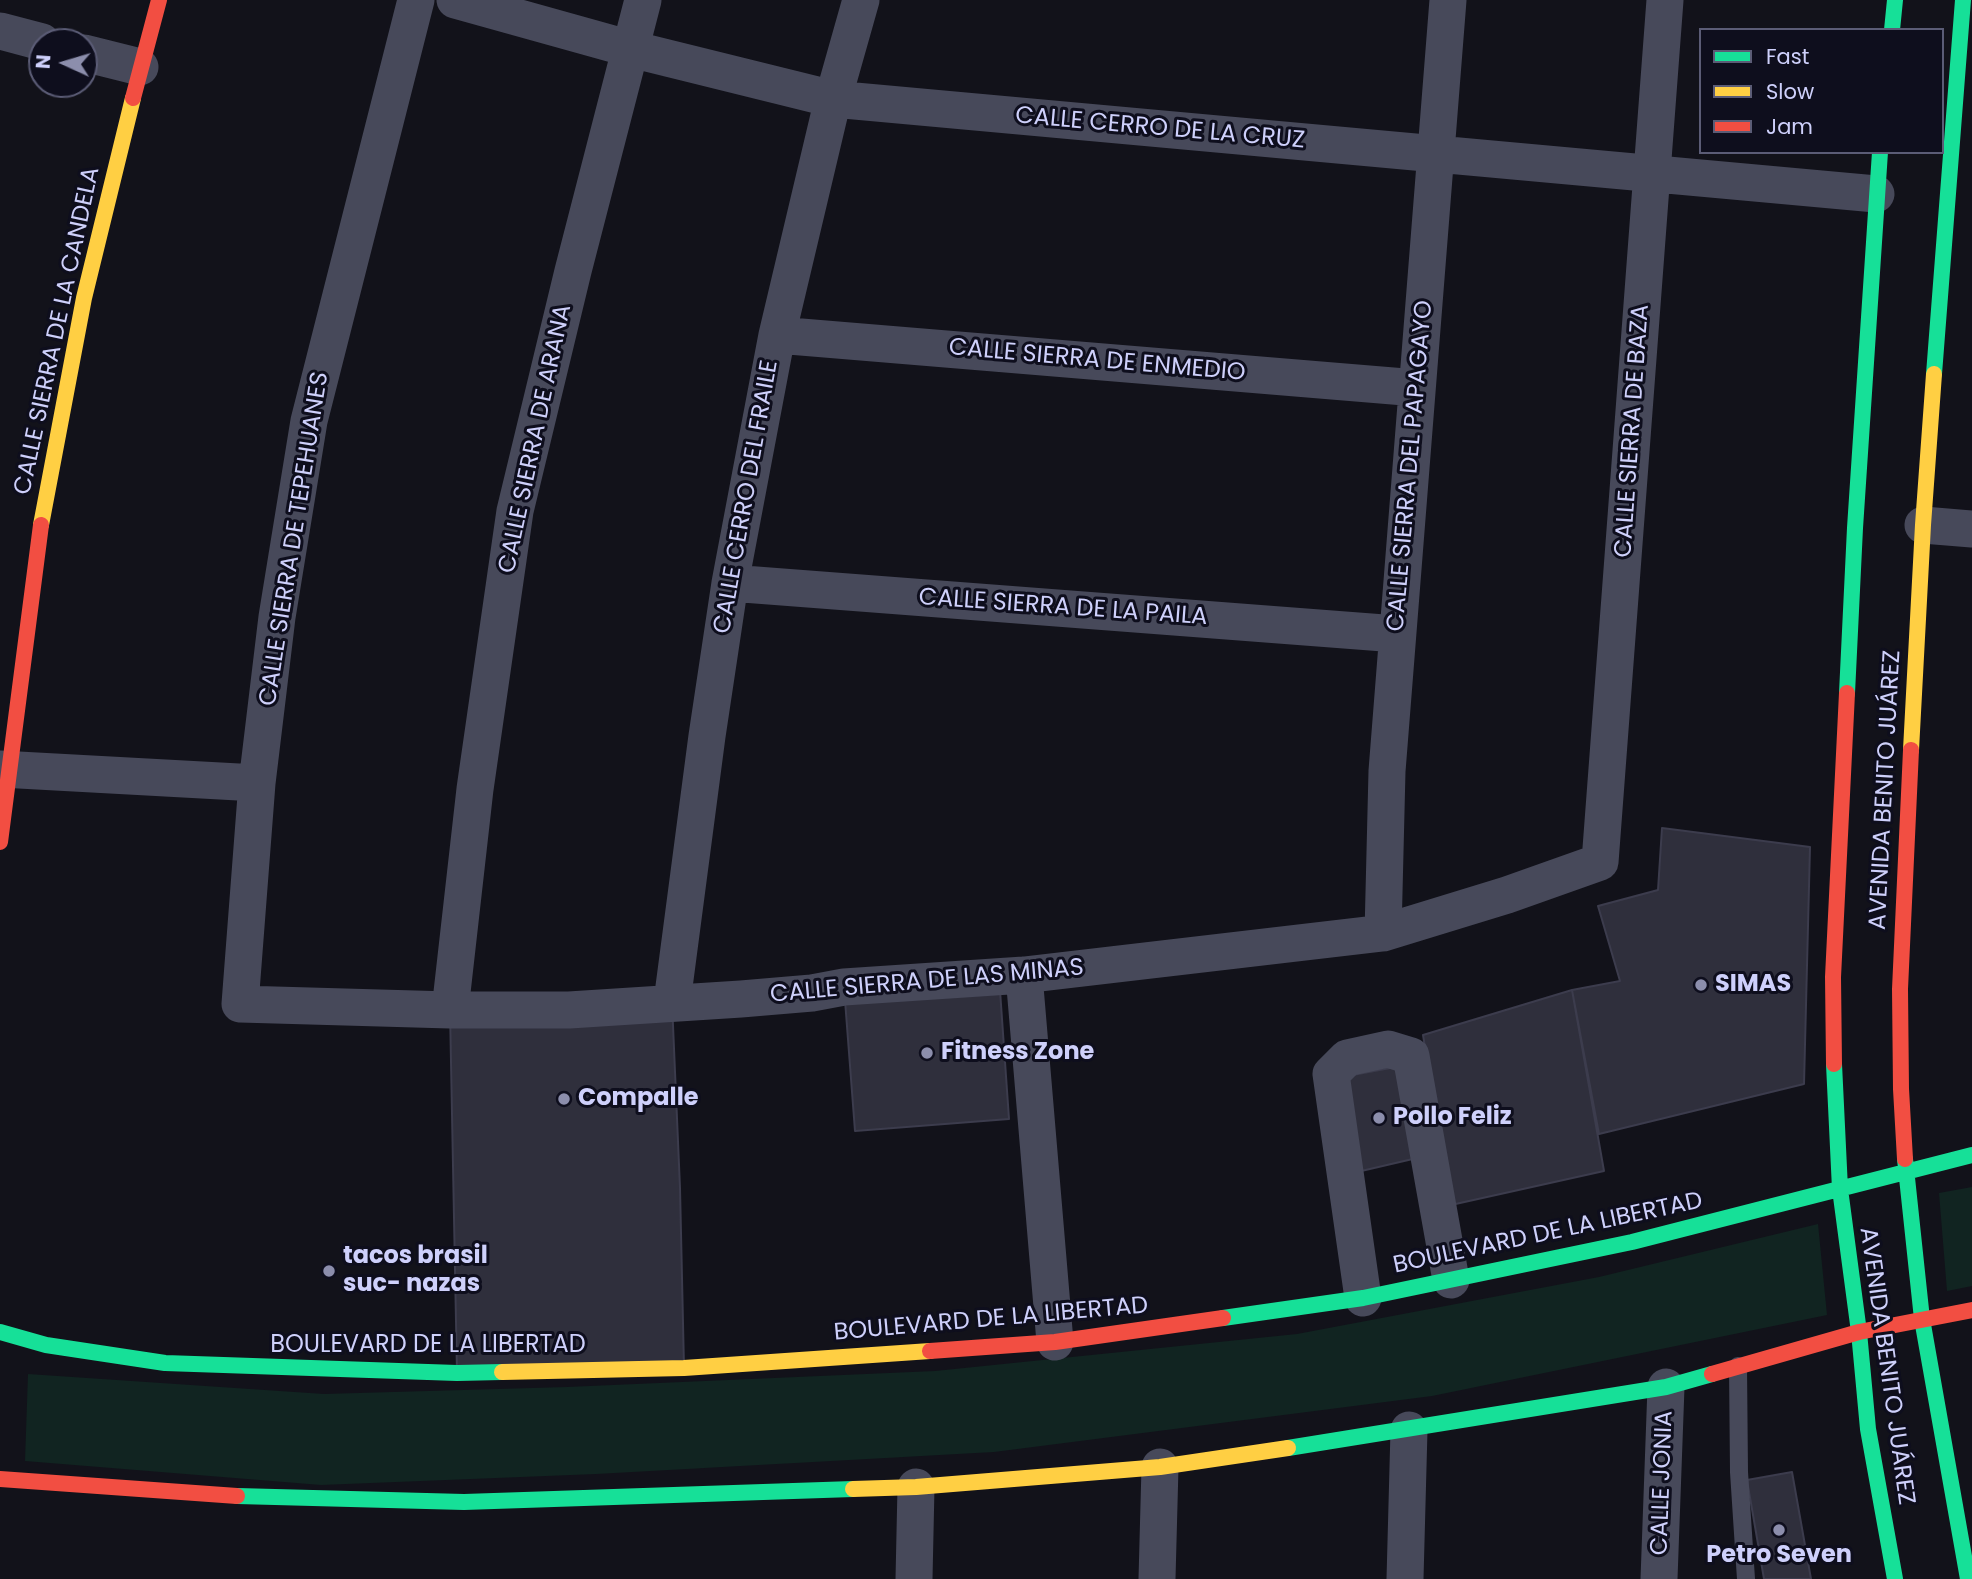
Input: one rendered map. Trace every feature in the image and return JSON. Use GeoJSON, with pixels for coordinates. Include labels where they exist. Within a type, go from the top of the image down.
{"type":"FeatureCollection","features":[{"type":"Feature","properties":{"kind":"main road","name":"CALLE SIERRA DE LA CANDELA"},"geometry":{"type":"LineString","coordinates":[[0,842],[4,769],[41,524],[84,298],[159,0]]}},
{"type":"Feature","properties":{"kind":"main road"},"geometry":{"type":"LineString","coordinates":[[1892,28],[1895,0]]}},
{"type":"Feature","properties":{"kind":"main road","name":"AVENIDA BENITO JUÁREZ"},"geometry":{"type":"LineString","coordinates":[[1963,0],[1923,525],[1902,904],[1901,1089],[1906,1171],[1922,1319],[1962,1496],[1968,1579]]}},
{"type":"Feature","properties":{"kind":"main road","name":"AVENIDA BENITO JUÁREZ"},"geometry":{"type":"LineString","coordinates":[[1880,154],[1855,528],[1833,977],[1835,1103],[1840,1189],[1868,1429],[1895,1579]]}},
{"type":"Feature","properties":{"kind":"main road","name":"BOULEVARD DE LA LIBERTAD"},"geometry":{"type":"LineString","coordinates":[[0,1332],[46,1345],[165,1363],[457,1373],[684,1368],[1055,1342],[1363,1298],[1632,1242],[1972,1155]]}},
{"type":"Feature","properties":{"kind":"main road"},"geometry":{"type":"LineString","coordinates":[[0,1479],[224,1496],[464,1502],[916,1487],[1160,1467],[1409,1430],[1666,1387],[1858,1332],[1972,1310]]}},
{"type":"Feature","properties":{"kind":"street","name":"CALLE SIERRA DE TEPEHUANES"},"geometry":{"type":"LineString","coordinates":[[240,1004],[257,783],[277,617],[309,421],[416,0]]}},
{"type":"Feature","properties":{"kind":"street","name":"CALLE CERRO DE LA CRUZ"},"geometry":{"type":"LineString","coordinates":[[455,0],[631,49],[833,99],[1876,194]]}},
{"type":"Feature","properties":{"kind":"street","name":"CALLE SIERRA DE ARANA"},"geometry":{"type":"LineString","coordinates":[[450,1010],[475,789],[515,511],[643,0]]}},
{"type":"Feature","properties":{"kind":"street","name":"CALLE CERRO DEL FRAILE"},"geometry":{"type":"LineString","coordinates":[[672,1002],[730,583],[777,335],[833,99],[861,0]]}},
{"type":"Feature","properties":{"kind":"street","name":"CALLE SIERRA DEL PAPAGAYO"},"geometry":{"type":"LineString","coordinates":[[1384,933],[1387,771],[1448,0]]}},
{"type":"Feature","properties":{"kind":"street","name":"CALLE SIERRA DE BAZA"},"geometry":{"type":"LineString","coordinates":[[1600,862],[1665,0]]}},
{"type":"Feature","properties":{"kind":"street"},"geometry":{"type":"LineString","coordinates":[[0,32],[28,39]]}},
{"type":"Feature","properties":{"kind":"street"},"geometry":{"type":"LineString","coordinates":[[98,56],[140,67]]}},
{"type":"Feature","properties":{"kind":"street","name":"CALLE SIERRA DE ENMEDIO"},"geometry":{"type":"LineString","coordinates":[[777,335],[1417,388]]}},
{"type":"Feature","properties":{"kind":"street"},"geometry":{"type":"LineString","coordinates":[[1923,525],[1972,529]]}},
{"type":"Feature","properties":{"kind":"street","name":"CALLE SIERRA DE LA PAILA"},"geometry":{"type":"LineString","coordinates":[[730,583],[1397,634]]}},
{"type":"Feature","properties":{"kind":"street"},"geometry":{"type":"LineString","coordinates":[[4,769],[257,783]]}},
{"type":"Feature","properties":{"kind":"street","name":"CALLE SIERRA DE LAS MINAS"},"geometry":{"type":"LineString","coordinates":[[240,1004],[450,1010],[569,1010],[1024,975],[1384,933],[1507,895],[1600,862]]}},
{"type":"Feature","properties":{"kind":"street"},"geometry":{"type":"LineString","coordinates":[[1024,975],[1055,1342]]}},
{"type":"Feature","properties":{"kind":"street"},"geometry":{"type":"LineString","coordinates":[[1363,1298],[1331,1074],[1347,1058],[1388,1049],[1411,1056],[1451,1280]]}},
{"type":"Feature","properties":{"kind":"street","name":"CALLE JONIA"},"geometry":{"type":"LineString","coordinates":[[1659,1579],[1666,1387]]}},
{"type":"Feature","properties":{"kind":"street"},"geometry":{"type":"LineString","coordinates":[[1405,1579],[1409,1430]]}},
{"type":"Feature","properties":{"kind":"street"},"geometry":{"type":"LineString","coordinates":[[1157,1579],[1160,1467]]}},
{"type":"Feature","properties":{"kind":"street"},"geometry":{"type":"LineString","coordinates":[[914,1579],[916,1487]]}},
{"type":"Feature","properties":{"kind":"lane"},"geometry":{"type":"LineString","coordinates":[[1738,1366],[1739,1472],[1746,1579]]}},
{"type":"Feature","properties":{"kind":"green space"},"geometry":{"type":"Polygon","coordinates":[[[1972,1187],[1972,1286],[1947,1291],[1939,1193],[1972,1187]]]}},
{"type":"Feature","properties":{"kind":"green space"},"geometry":{"type":"Polygon","coordinates":[[[1818,1224],[1827,1315],[1432,1396],[994,1452],[596,1474],[321,1485],[25,1461],[28,1374],[324,1394],[567,1387],[935,1371],[1297,1334],[1599,1277],[1818,1224]]]}},
{"type":"Feature","properties":{"kind":"building","name":"SIMAS"},"geometry":{"type":"Polygon","coordinates":[[[1662,828],[1810,847],[1804,1084],[1599,1134],[1572,990],[1620,981],[1598,906],[1658,890],[1662,828]]]}},
{"type":"Feature","properties":{"kind":"building","name":"Fitness Zone"},"geometry":{"type":"Polygon","coordinates":[[[999,976],[1009,1119],[855,1131],[844,987],[999,976]]]}},
{"type":"Feature","properties":{"kind":"building"},"geometry":{"type":"Polygon","coordinates":[[[1572,990],[1604,1171],[1451,1205],[1423,1035],[1572,990]]]}},
{"type":"Feature","properties":{"kind":"building","name":"Compalle"},"geometry":{"type":"Polygon","coordinates":[[[672,1002],[684,1368],[457,1373],[450,1010],[672,1002]]]}},
{"type":"Feature","properties":{"kind":"building","name":"Pollo Feliz"},"geometry":{"type":"Polygon","coordinates":[[[1401,1066],[1417,1158],[1357,1172],[1342,1077],[1401,1066]]]}},
{"type":"Feature","properties":{"kind":"building","name":"Petro Seven"},"geometry":{"type":"Polygon","coordinates":[[[1792,1472],[1811,1579],[1764,1579],[1747,1480],[1792,1472]]]}},
{"type":"Feature","properties":{"kind":"traffic: fast"},"geometry":{"type":"LineString","coordinates":[[1892,28],[1895,0]]}},
{"type":"Feature","properties":{"kind":"traffic: fast"},"geometry":{"type":"LineString","coordinates":[[1934,374],[1963,0]]}},
{"type":"Feature","properties":{"kind":"traffic: fast"},"geometry":{"type":"LineString","coordinates":[[1847,693],[1880,154]]}},
{"type":"Feature","properties":{"kind":"traffic: fast"},"geometry":{"type":"LineString","coordinates":[[1834,1064],[1840,1189],[1859,1332],[1868,1429],[1895,1579]]}},
{"type":"Feature","properties":{"kind":"traffic: fast"},"geometry":{"type":"LineString","coordinates":[[1223,1318],[1363,1298],[1632,1242],[1972,1155]]}},
{"type":"Feature","properties":{"kind":"traffic: fast"},"geometry":{"type":"LineString","coordinates":[[1905,1159],[1922,1319],[1968,1579]]}},
{"type":"Feature","properties":{"kind":"traffic: fast"},"geometry":{"type":"LineString","coordinates":[[0,1332],[46,1345],[165,1363],[457,1373],[502,1372]]}},
{"type":"Feature","properties":{"kind":"traffic: fast"},"geometry":{"type":"LineString","coordinates":[[1288,1448],[1666,1387],[1712,1374]]}},
{"type":"Feature","properties":{"kind":"traffic: fast"},"geometry":{"type":"LineString","coordinates":[[237,1496],[464,1502],[853,1489]]}},
{"type":"Feature","properties":{"kind":"traffic: slow"},"geometry":{"type":"LineString","coordinates":[[41,525],[84,298],[133,98]]}},
{"type":"Feature","properties":{"kind":"traffic: slow"},"geometry":{"type":"LineString","coordinates":[[1911,750],[1934,374]]}},
{"type":"Feature","properties":{"kind":"traffic: slow"},"geometry":{"type":"LineString","coordinates":[[502,1372],[684,1368],[930,1351]]}},
{"type":"Feature","properties":{"kind":"traffic: slow"},"geometry":{"type":"LineString","coordinates":[[853,1489],[916,1487],[1160,1467],[1288,1448]]}},
{"type":"Feature","properties":{"kind":"traffic: jam"},"geometry":{"type":"LineString","coordinates":[[133,98],[159,0]]}},
{"type":"Feature","properties":{"kind":"traffic: jam"},"geometry":{"type":"LineString","coordinates":[[0,842],[41,525]]}},
{"type":"Feature","properties":{"kind":"traffic: jam"},"geometry":{"type":"LineString","coordinates":[[1834,1064],[1833,977],[1847,693]]}},
{"type":"Feature","properties":{"kind":"traffic: jam"},"geometry":{"type":"LineString","coordinates":[[1905,1159],[1900,989],[1911,750]]}},
{"type":"Feature","properties":{"kind":"traffic: jam"},"geometry":{"type":"LineString","coordinates":[[1712,1374],[1859,1332],[1972,1310]]}},
{"type":"Feature","properties":{"kind":"traffic: jam"},"geometry":{"type":"LineString","coordinates":[[930,1351],[1055,1342],[1223,1318]]}},
{"type":"Feature","properties":{"kind":"traffic: jam"},"geometry":{"type":"LineString","coordinates":[[0,1479],[237,1496]]}},
{"type":"Feature","properties":{"kind":"place","name":"SIMAS"},"geometry":{"type":"Point","coordinates":[1701,985]}},
{"type":"Feature","properties":{"kind":"place","name":"Fitness Zone"},"geometry":{"type":"Point","coordinates":[927,1053]}},
{"type":"Feature","properties":{"kind":"place","name":"Compalle"},"geometry":{"type":"Point","coordinates":[564,1099]}},
{"type":"Feature","properties":{"kind":"place","name":"Pollo Feliz"},"geometry":{"type":"Point","coordinates":[1379,1118]}},
{"type":"Feature","properties":{"kind":"place","name":"tacos brasil suc- nazas"},"geometry":{"type":"Point","coordinates":[329,1271]}},
{"type":"Feature","properties":{"kind":"place","name":"Petro Seven"},"geometry":{"type":"Point","coordinates":[1779,1530]}}]}
